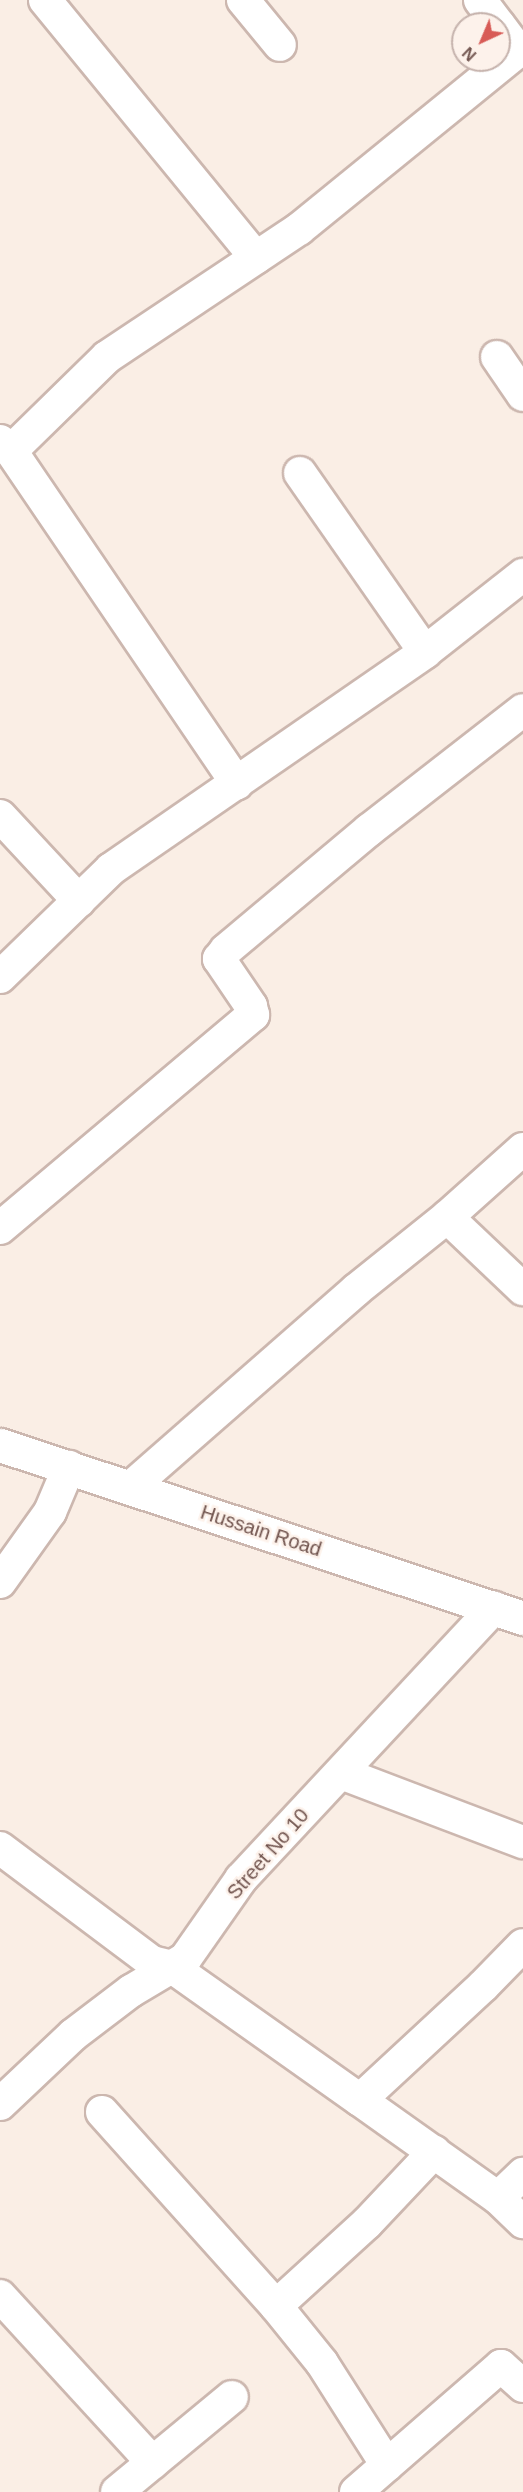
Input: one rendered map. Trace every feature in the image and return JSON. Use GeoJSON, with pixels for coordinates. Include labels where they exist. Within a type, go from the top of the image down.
{"type":"FeatureCollection","features":[{"type":"Feature","properties":{"kind":"street"},"geometry":{"type":"LineString","coordinates":[[45,0],[256,258]]}},
{"type":"Feature","properties":{"kind":"street"},"geometry":{"type":"LineString","coordinates":[[243,0],[280,45]]}},
{"type":"Feature","properties":{"kind":"street"},"geometry":{"type":"LineString","coordinates":[[480,0],[489,12]]}},
{"type":"Feature","properties":{"kind":"street"},"geometry":{"type":"LineString","coordinates":[[237,783],[6,446],[107,357],[299,229],[521,49]]}},
{"type":"Feature","properties":{"kind":"street"},"geometry":{"type":"LineString","coordinates":[[497,357],[523,395]]}},
{"type":"Feature","properties":{"kind":"street"},"geometry":{"type":"LineString","coordinates":[[300,473],[425,652]]}},
{"type":"Feature","properties":{"kind":"street"},"geometry":{"type":"LineString","coordinates":[[0,977],[111,869],[425,652],[523,575]]}},
{"type":"Feature","properties":{"kind":"street"},"geometry":{"type":"LineString","coordinates":[[0,1228],[253,1015],[251,1006],[219,959],[226,950],[369,830],[523,710]]}},
{"type":"Feature","properties":{"kind":"street"},"geometry":{"type":"LineString","coordinates":[[0,816],[79,900]]}},
{"type":"Feature","properties":{"kind":"street"},"geometry":{"type":"LineString","coordinates":[[130,1488],[356,1290],[447,1216],[523,1149]]}},
{"type":"Feature","properties":{"kind":"street"},"geometry":{"type":"LineString","coordinates":[[447,1216],[523,1289]]}},
{"type":"Feature","properties":{"kind":"street","name":"Hussain Road"},"geometry":{"type":"LineString","coordinates":[[0,1445],[509,1613]]}},
{"type":"Feature","properties":{"kind":"street"},"geometry":{"type":"LineString","coordinates":[[0,1582],[50,1512],[69,1467]]}},
{"type":"Feature","properties":{"kind":"street","name":"Street No 10"},"geometry":{"type":"LineString","coordinates":[[0,2104],[73,2036],[131,1991],[185,1959],[241,1879],[340,1773],[509,1613]]}},
{"type":"Feature","properties":{"kind":"street"},"geometry":{"type":"LineString","coordinates":[[340,1773],[523,1842]]}},
{"type":"Feature","properties":{"kind":"street"},"geometry":{"type":"LineString","coordinates":[[0,1848],[152,1962],[172,1967],[434,2152],[498,2198],[523,2222]]}},
{"type":"Feature","properties":{"kind":"street"},"geometry":{"type":"LineString","coordinates":[[360,2100],[483,1986],[523,1945]]}},
{"type":"Feature","properties":{"kind":"street"},"geometry":{"type":"LineString","coordinates":[[102,2112],[276,2306],[322,2363],[387,2465]]}},
{"type":"Feature","properties":{"kind":"street"},"geometry":{"type":"LineString","coordinates":[[276,2306],[367,2223],[434,2152]]}},
{"type":"Feature","properties":{"kind":"street"},"geometry":{"type":"LineString","coordinates":[[498,2198],[523,2174]]}},
{"type":"Feature","properties":{"kind":"street"},"geometry":{"type":"LineString","coordinates":[[0,2296],[153,2463]]}},
{"type":"Feature","properties":{"kind":"street"},"geometry":{"type":"LineString","coordinates":[[356,2492],[501,2366],[523,2386]]}},
{"type":"Feature","properties":{"kind":"street"},"geometry":{"type":"LineString","coordinates":[[117,2492],[232,2397]]}}]}
